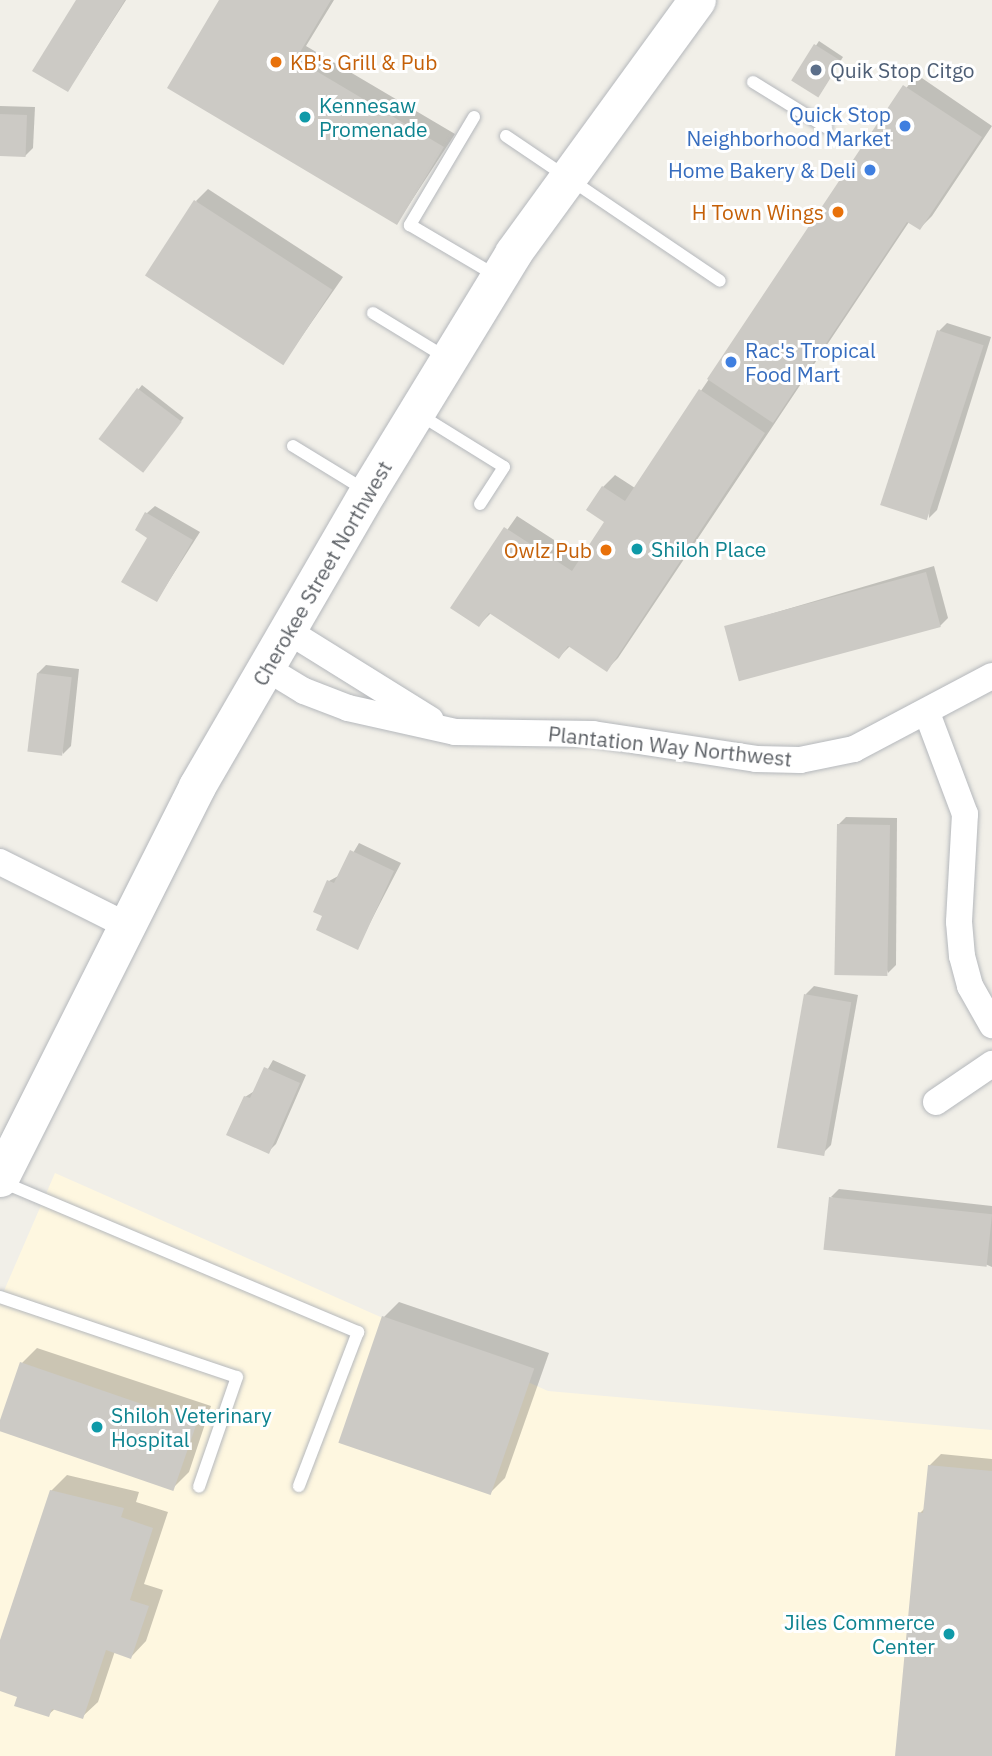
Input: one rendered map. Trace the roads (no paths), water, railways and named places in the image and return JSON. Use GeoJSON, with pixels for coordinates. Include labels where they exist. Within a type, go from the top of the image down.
{"type":"FeatureCollection","features":[{"type":"Feature","properties":{"kind":"main road","name":"Cherokee Street Northwest"},"geometry":{"type":"LineString","coordinates":[[0,1179],[197,786],[368,491],[499,277],[564,178],[697,0]]}},
{"type":"Feature","properties":{"kind":"street","name":"Plantation Way Northwest"},"geometry":{"type":"LineString","coordinates":[[288,631],[413,711],[455,732]]}},
{"type":"Feature","properties":{"kind":"street","name":"Plantation Way Northwest"},"geometry":{"type":"LineString","coordinates":[[266,668],[304,691],[348,708],[455,732],[593,734],[756,759],[800,760],[855,750],[992,676]]}},
{"type":"Feature","properties":{"kind":"street"},"geometry":{"type":"LineString","coordinates":[[927,713],[965,814],[959,922],[962,956],[970,986],[992,1025]]}},
{"type":"Feature","properties":{"kind":"street"},"geometry":{"type":"LineString","coordinates":[[0,862],[126,925]]}},
{"type":"Feature","properties":{"kind":"street"},"geometry":{"type":"LineString","coordinates":[[936,1102],[992,1064]]}},
{"type":"Feature","properties":{"kind":"lane"},"geometry":{"type":"LineString","coordinates":[[753,82],[826,127]]}},
{"type":"Feature","properties":{"kind":"lane"},"geometry":{"type":"LineString","coordinates":[[474,117],[410,225],[499,277]]}},
{"type":"Feature","properties":{"kind":"lane"},"geometry":{"type":"LineString","coordinates":[[506,136],[564,178],[720,281]]}},
{"type":"Feature","properties":{"kind":"lane"},"geometry":{"type":"LineString","coordinates":[[373,313],[449,359]]}},
{"type":"Feature","properties":{"kind":"lane"},"geometry":{"type":"LineString","coordinates":[[416,412],[504,467],[480,504]]}},
{"type":"Feature","properties":{"kind":"lane"},"geometry":{"type":"LineString","coordinates":[[293,446],[368,491]]}},
{"type":"Feature","properties":{"kind":"lane"},"geometry":{"type":"LineString","coordinates":[[0,1179],[358,1332],[299,1486]]}},
{"type":"Feature","properties":{"kind":"lane"},"geometry":{"type":"LineString","coordinates":[[0,1297],[237,1377],[199,1487]]}},
{"type":"Feature","properties":{"kind":"place","name":"KB's Grill & Pub"},"geometry":{"type":"Point","coordinates":[276,62]}},
{"type":"Feature","properties":{"kind":"place","name":"Quik Stop Citgo"},"geometry":{"type":"Point","coordinates":[816,70]}},
{"type":"Feature","properties":{"kind":"place","name":"Kennesaw Promenade"},"geometry":{"type":"Point","coordinates":[305,117]}},
{"type":"Feature","properties":{"kind":"place","name":"Quick Stop Neighborhood Market"},"geometry":{"type":"Point","coordinates":[905,126]}},
{"type":"Feature","properties":{"kind":"place","name":"Home Bakery & Deli"},"geometry":{"type":"Point","coordinates":[870,170]}},
{"type":"Feature","properties":{"kind":"place","name":"H Town Wings"},"geometry":{"type":"Point","coordinates":[838,212]}},
{"type":"Feature","properties":{"kind":"place","name":"Rac's Tropical Food Mart"},"geometry":{"type":"Point","coordinates":[731,362]}},
{"type":"Feature","properties":{"kind":"place","name":"Shiloh Place"},"geometry":{"type":"Point","coordinates":[637,549]}},
{"type":"Feature","properties":{"kind":"place","name":"Owlz Pub"},"geometry":{"type":"Point","coordinates":[606,550]}},
{"type":"Feature","properties":{"kind":"place","name":"Shiloh Veterinary Hospital"},"geometry":{"type":"Point","coordinates":[97,1427]}},
{"type":"Feature","properties":{"kind":"place","name":"Jiles Commerce Center"},"geometry":{"type":"Point","coordinates":[949,1634]}}]}
